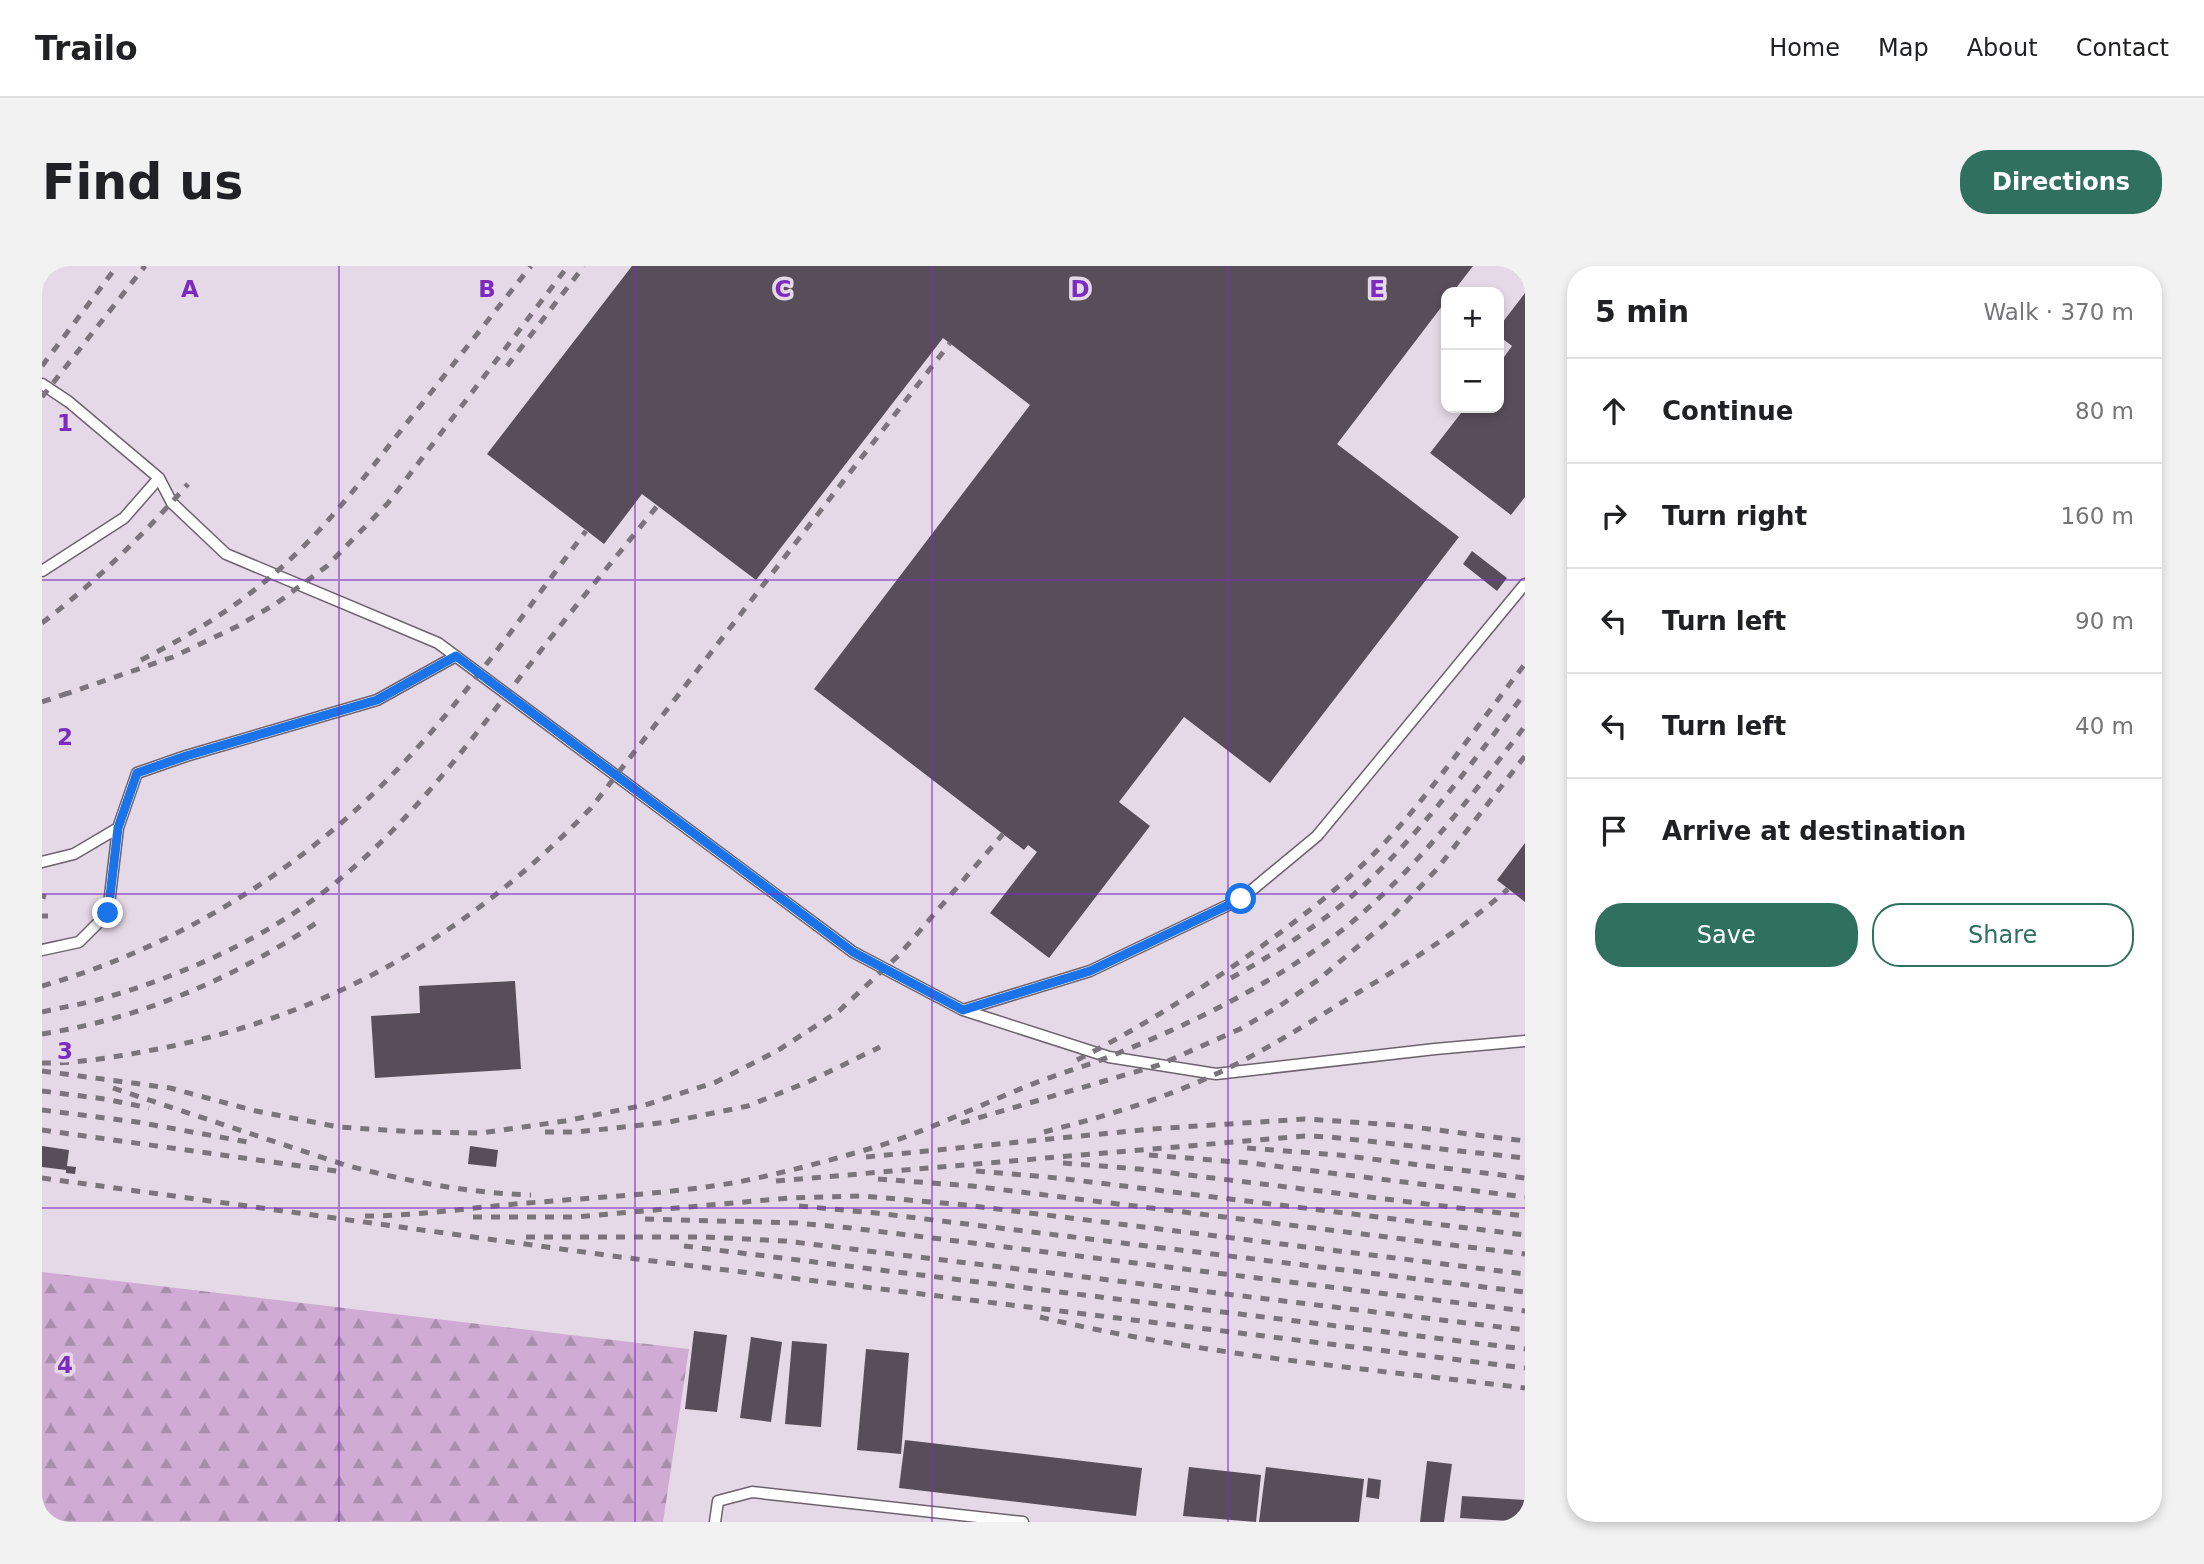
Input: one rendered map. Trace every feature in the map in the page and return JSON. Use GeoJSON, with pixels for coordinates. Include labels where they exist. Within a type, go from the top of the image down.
{"type":"FeatureCollection","features":[{"type":"Feature","properties":{"kind":"lane"},"geometry":{"type":"LineString","coordinates":[[42,384],[69,402],[159,478],[172,503],[226,554],[438,643],[853,952],[963,1010],[1109,1057],[1216,1074],[1525,1041]]}},
{"type":"Feature","properties":{"kind":"lane"},"geometry":{"type":"LineString","coordinates":[[42,571],[124,519],[159,478]]}},
{"type":"Feature","properties":{"kind":"lane"},"geometry":{"type":"LineString","coordinates":[[963,1010],[1090,971],[1241,899],[1317,836],[1525,584]]}},
{"type":"Feature","properties":{"kind":"lane"},"geometry":{"type":"LineString","coordinates":[[42,950],[79,942],[108,913],[118,828],[137,773],[377,700],[456,656]]}},
{"type":"Feature","properties":{"kind":"lane"},"geometry":{"type":"LineString","coordinates":[[42,862],[74,854],[118,828]]}},
{"type":"Feature","properties":{"kind":"lane"},"geometry":{"type":"LineString","coordinates":[[715,1522],[718,1502],[752,1492],[1023,1522]]}},
{"type":"Feature","properties":{"kind":"green space"},"geometry":{"type":"Polygon","coordinates":[[[42,1272],[689,1349],[663,1522],[42,1522],[42,1272]]]}},
{"type":"Feature","properties":{"kind":"building"},"geometry":{"type":"Polygon","coordinates":[[[632,266],[1473,266],[1457,287],[1441,287],[1441,308],[1337,444],[1459,537],[1270,783],[1184,717],[1119,802],[1150,826],[1049,958],[990,913],[1037,852],[1028,845],[1024,850],[814,689],[1030,405],[943,338],[756,580],[642,494],[604,544],[487,454],[632,266]]]}},
{"type":"Feature","properties":{"kind":"building"},"geometry":{"type":"Polygon","coordinates":[[[1525,293],[1525,497],[1511,515],[1430,453],[1461,413],[1504,413],[1504,357],[1512,346],[1504,340],[1504,320],[1525,293]]]}},
{"type":"Feature","properties":{"kind":"building"},"geometry":{"type":"Polygon","coordinates":[[[1472,551],[1507,578],[1497,591],[1463,564],[1472,551]]]}},
{"type":"Feature","properties":{"kind":"building"},"geometry":{"type":"Polygon","coordinates":[[[1525,843],[1525,902],[1497,880],[1525,843]]]}},
{"type":"Feature","properties":{"kind":"building"},"geometry":{"type":"Polygon","coordinates":[[[515,981],[521,1069],[375,1078],[371,1016],[420,1013],[419,986],[515,981]]]}},
{"type":"Feature","properties":{"kind":"building"},"geometry":{"type":"Polygon","coordinates":[[[42,1146],[69,1150],[67,1166],[76,1167],[75,1174],[42,1167],[42,1146]]]}},
{"type":"Feature","properties":{"kind":"building"},"geometry":{"type":"Polygon","coordinates":[[[470,1146],[498,1150],[496,1167],[468,1164],[470,1146]]]}},
{"type":"Feature","properties":{"kind":"building"},"geometry":{"type":"Polygon","coordinates":[[[694,1331],[727,1335],[717,1412],[685,1409],[694,1331]]]}},
{"type":"Feature","properties":{"kind":"building"},"geometry":{"type":"Polygon","coordinates":[[[751,1337],[782,1342],[771,1422],[740,1418],[751,1337]]]}},
{"type":"Feature","properties":{"kind":"building"},"geometry":{"type":"Polygon","coordinates":[[[792,1341],[827,1344],[821,1427],[785,1424],[792,1341]]]}},
{"type":"Feature","properties":{"kind":"building"},"geometry":{"type":"Polygon","coordinates":[[[866,1349],[909,1353],[901,1454],[857,1450],[866,1349]]]}},
{"type":"Feature","properties":{"kind":"building"},"geometry":{"type":"Polygon","coordinates":[[[905,1440],[1142,1468],[1136,1516],[899,1488],[905,1440]]]}},
{"type":"Feature","properties":{"kind":"building"},"geometry":{"type":"Polygon","coordinates":[[[1427,1461],[1452,1464],[1444,1522],[1420,1522],[1427,1461]]]}},
{"type":"Feature","properties":{"kind":"building"},"geometry":{"type":"Polygon","coordinates":[[[1189,1467],[1261,1475],[1256,1522],[1183,1516],[1189,1467]]]}},
{"type":"Feature","properties":{"kind":"building"},"geometry":{"type":"Polygon","coordinates":[[[1266,1467],[1364,1479],[1359,1522],[1259,1522],[1266,1467]]]}},
{"type":"Feature","properties":{"kind":"building"},"geometry":{"type":"Polygon","coordinates":[[[1368,1478],[1381,1480],[1379,1499],[1366,1497],[1368,1478]]]}},
{"type":"Feature","properties":{"kind":"building"},"geometry":{"type":"Polygon","coordinates":[[[1462,1496],[1525,1500],[1525,1522],[1460,1518],[1462,1496]]]}},
{"type":"Feature","properties":{"kind":"railway"},"geometry":{"type":"LineString","coordinates":[[42,366],[117,266]]}},
{"type":"Feature","properties":{"kind":"railway"},"geometry":{"type":"LineString","coordinates":[[42,397],[145,266]]}},
{"type":"Feature","properties":{"kind":"railway"},"geometry":{"type":"LineString","coordinates":[[141,660],[228,610],[260,586],[310,540],[357,486],[531,266]]}},
{"type":"Feature","properties":{"kind":"railway"},"geometry":{"type":"LineString","coordinates":[[63,695],[173,657],[238,626],[277,603],[327,566],[388,503],[568,266]]}},
{"type":"Feature","properties":{"kind":"railway"},"geometry":{"type":"LineString","coordinates":[[507,366],[584,266]]}},
{"type":"Feature","properties":{"kind":"railway"},"geometry":{"type":"LineString","coordinates":[[42,1063],[87,1061],[163,1048],[226,1033],[285,1013],[342,990],[396,962],[448,930],[497,893],[545,853],[591,808],[950,343]]}},
{"type":"Feature","properties":{"kind":"railway"},"geometry":{"type":"LineString","coordinates":[[42,623],[119,557],[188,484]]}},
{"type":"Feature","properties":{"kind":"railway"},"geometry":{"type":"LineString","coordinates":[[42,1012],[128,991],[204,962],[275,925],[333,885],[397,826],[426,794],[658,505]]}},
{"type":"Feature","properties":{"kind":"railway"},"geometry":{"type":"LineString","coordinates":[[42,986],[137,952],[183,930],[228,905],[312,847],[351,814],[415,750],[491,658],[586,531]]}},
{"type":"Feature","properties":{"kind":"railway"},"geometry":{"type":"LineString","coordinates":[[1077,1060],[1149,1021],[1217,977],[1298,919],[1350,876],[1383,845],[1415,808],[1525,664]]}},
{"type":"Feature","properties":{"kind":"railway"},"geometry":{"type":"LineString","coordinates":[[42,702],[71,692]]}},
{"type":"Feature","properties":{"kind":"railway"},"geometry":{"type":"LineString","coordinates":[[1231,978],[1313,927],[1366,884],[1438,806],[1525,693]]}},
{"type":"Feature","properties":{"kind":"railway"},"geometry":{"type":"LineString","coordinates":[[365,1216],[660,1192],[755,1178],[892,1142],[1030,1085],[1141,1044],[1231,1001],[1288,968],[1368,909],[1417,860],[1525,726]]}},
{"type":"Feature","properties":{"kind":"railway"},"geometry":{"type":"LineString","coordinates":[[961,1123],[1159,1065],[1240,1029],[1278,1007],[1318,980],[1387,922],[1437,869],[1525,756]]}},
{"type":"Feature","properties":{"kind":"railway"},"geometry":{"type":"LineString","coordinates":[[42,1071],[170,1088],[256,1111],[339,1127],[415,1132],[481,1133],[565,1121],[645,1105],[716,1082],[777,1051],[839,1011],[899,955],[1003,834]]}},
{"type":"Feature","properties":{"kind":"railway"},"geometry":{"type":"LineString","coordinates":[[1044,1132],[1153,1100],[1234,1065],[1417,956],[1473,918],[1508,889]]}},
{"type":"Feature","properties":{"kind":"railway"},"geometry":{"type":"LineString","coordinates":[[42,896],[46,897]]}},
{"type":"Feature","properties":{"kind":"railway"},"geometry":{"type":"LineString","coordinates":[[42,916],[48,916]]}},
{"type":"Feature","properties":{"kind":"railway"},"geometry":{"type":"LineString","coordinates":[[42,1034],[117,1017],[188,992],[257,959],[322,919]]}},
{"type":"Feature","properties":{"kind":"railway"},"geometry":{"type":"LineString","coordinates":[[545,1132],[577,1132],[669,1122],[748,1106],[810,1081],[880,1047]]}},
{"type":"Feature","properties":{"kind":"railway"},"geometry":{"type":"LineString","coordinates":[[113,1088],[345,1165],[437,1185],[531,1195]]}},
{"type":"Feature","properties":{"kind":"railway"},"geometry":{"type":"LineString","coordinates":[[42,1091],[149,1108]]}},
{"type":"Feature","properties":{"kind":"railway"},"geometry":{"type":"LineString","coordinates":[[42,1110],[137,1122],[253,1143]]}},
{"type":"Feature","properties":{"kind":"railway"},"geometry":{"type":"LineString","coordinates":[[866,1157],[1152,1129],[1305,1119],[1397,1125],[1525,1141]]}},
{"type":"Feature","properties":{"kind":"railway"},"geometry":{"type":"LineString","coordinates":[[42,1130],[344,1172]]}},
{"type":"Feature","properties":{"kind":"railway"},"geometry":{"type":"LineString","coordinates":[[776,1181],[1305,1136],[1525,1158]]}},
{"type":"Feature","properties":{"kind":"railway"},"geometry":{"type":"LineString","coordinates":[[1247,1148],[1339,1155],[1525,1178]]}},
{"type":"Feature","properties":{"kind":"railway"},"geometry":{"type":"LineString","coordinates":[[1149,1155],[1250,1163],[1525,1197]]}},
{"type":"Feature","properties":{"kind":"railway"},"geometry":{"type":"LineString","coordinates":[[1063,1163],[1139,1169],[1525,1216]]}},
{"type":"Feature","properties":{"kind":"railway"},"geometry":{"type":"LineString","coordinates":[[976,1171],[1058,1178],[1525,1235]]}},
{"type":"Feature","properties":{"kind":"railway"},"geometry":{"type":"LineString","coordinates":[[42,1178],[620,1257],[1525,1368]]}},
{"type":"Feature","properties":{"kind":"railway"},"geometry":{"type":"LineString","coordinates":[[878,1179],[972,1186],[1525,1254]]}},
{"type":"Feature","properties":{"kind":"railway"},"geometry":{"type":"LineString","coordinates":[[473,1217],[576,1217],[789,1198],[863,1196],[965,1205],[1525,1274]]}},
{"type":"Feature","properties":{"kind":"railway"},"geometry":{"type":"LineString","coordinates":[[799,1206],[876,1213],[1525,1292]]}},
{"type":"Feature","properties":{"kind":"railway"},"geometry":{"type":"LineString","coordinates":[[645,1219],[797,1223],[851,1228],[1525,1311]]}},
{"type":"Feature","properties":{"kind":"railway"},"geometry":{"type":"LineString","coordinates":[[526,1237],[706,1237],[785,1241],[1525,1330]]}},
{"type":"Feature","properties":{"kind":"railway"},"geometry":{"type":"LineString","coordinates":[[684,1246],[1525,1349]]}},
{"type":"Feature","properties":{"kind":"railway"},"geometry":{"type":"LineString","coordinates":[[1040,1317],[1221,1351],[1525,1388]]}},
{"type":"Feature","properties":{"kind":"route"},"geometry":{"type":"LineString","coordinates":[[108,913],[118,828],[137,773],[377,700],[456,656],[853,952],[963,1010],[1090,971],[1241,899]]}}]}
